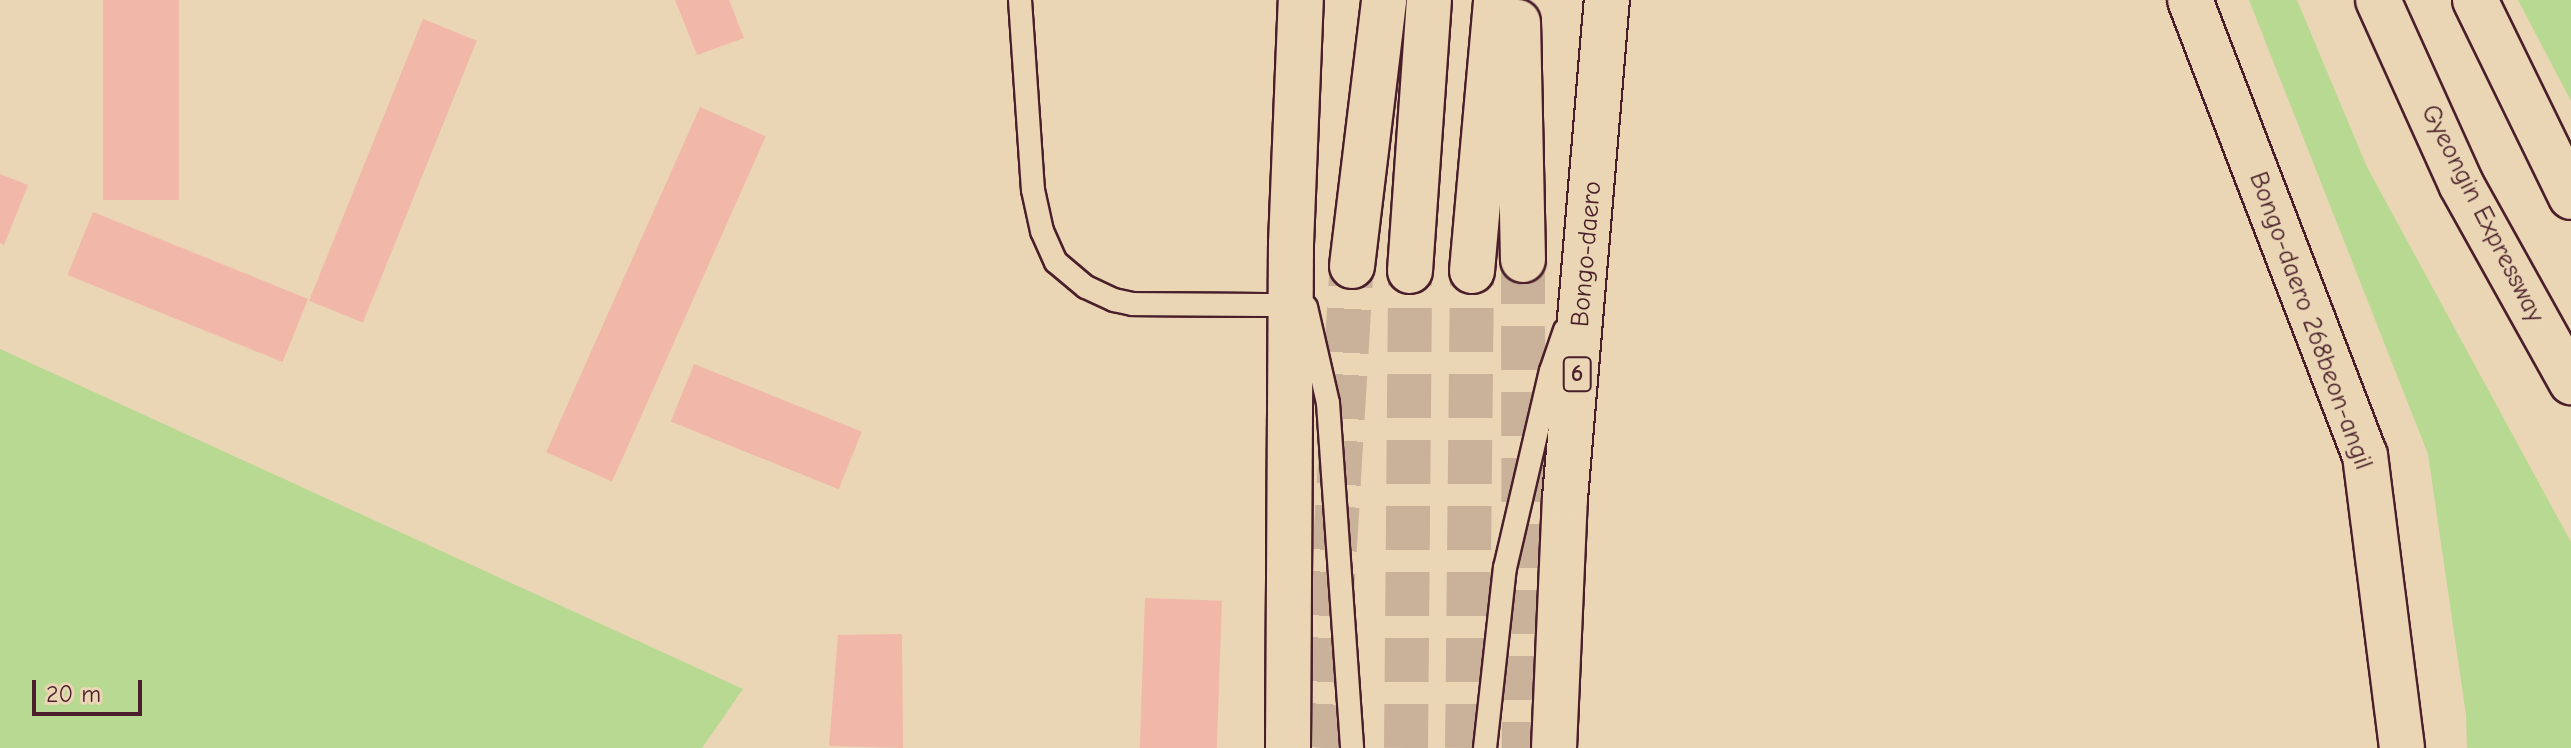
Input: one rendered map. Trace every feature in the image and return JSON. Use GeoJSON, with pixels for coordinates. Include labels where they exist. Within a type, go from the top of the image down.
{"type":"FeatureCollection","features":[{"type":"Feature","properties":{"kind":"main road"},"geometry":{"type":"LineString","coordinates":[[1288,748],[1291,244],[1301,0]]}},
{"type":"Feature","properties":{"kind":"main road"},"geometry":{"type":"LineString","coordinates":[[1352,266],[1384,0]]}},
{"type":"Feature","properties":{"kind":"main road"},"geometry":{"type":"LineString","coordinates":[[1410,271],[1429,0]]}},
{"type":"Feature","properties":{"kind":"main road"},"geometry":{"type":"LineString","coordinates":[[1472,271],[1496,0]]}},
{"type":"Feature","properties":{"kind":"main road"},"geometry":{"type":"LineString","coordinates":[[1518,0],[1523,260]]}},
{"type":"Feature","properties":{"kind":"main road","name":"Bongo-daero"},"geometry":{"type":"LineString","coordinates":[[1554,748],[1565,498],[1587,266],[1607,0]]}},
{"type":"Feature","properties":{"kind":"main road","name":"Bongo-daero 268beon-angil"},"geometry":{"type":"LineString","coordinates":[[2190,0],[2365,455],[2402,748]]}},
{"type":"Feature","properties":{"kind":"main road","name":"Gyeongin Expressway"},"geometry":{"type":"LineString","coordinates":[[2378,0],[2461,184],[2571,382]]}},
{"type":"Feature","properties":{"kind":"main road"},"geometry":{"type":"LineString","coordinates":[[2475,0],[2571,197]]}},
{"type":"Feature","properties":{"kind":"lane"},"geometry":{"type":"LineString","coordinates":[[1020,0],[1033,190],[1042,231],[1056,262],[1086,287],[1114,300],[1133,304],[1290,305]]}},
{"type":"Feature","properties":{"kind":"lane"},"geometry":{"type":"LineString","coordinates":[[1291,244],[1328,403],[1352,748]]}},
{"type":"Feature","properties":{"kind":"lane"},"geometry":{"type":"LineString","coordinates":[[1485,748],[1505,568],[1551,371],[1587,266]]}},
{"type":"Feature","properties":{"kind":"green space"},"geometry":{"type":"Polygon","coordinates":[[[2249,0],[2297,0],[2367,167],[2571,542],[2571,748],[2467,748],[2466,715],[2428,454],[2249,0]]]}},
{"type":"Feature","properties":{"kind":"green space"},"geometry":{"type":"Polygon","coordinates":[[[2518,0],[2571,0],[2571,101],[2518,0]]]}},
{"type":"Feature","properties":{"kind":"green space"},"geometry":{"type":"Polygon","coordinates":[[[0,349],[743,689],[702,748],[0,748],[0,349]]]}},
{"type":"Feature","properties":{"kind":"building"},"geometry":{"type":"Polygon","coordinates":[[[103,0],[179,0],[179,200],[103,200],[103,0]]]}},
{"type":"Feature","properties":{"kind":"building"},"geometry":{"type":"Polygon","coordinates":[[[675,0],[729,0],[744,38],[697,55],[675,0]]]}},
{"type":"Feature","properties":{"kind":"building"},"geometry":{"type":"Polygon","coordinates":[[[423,19],[477,41],[363,323],[309,301],[423,19]]]}},
{"type":"Feature","properties":{"kind":"building"},"geometry":{"type":"Polygon","coordinates":[[[700,107],[766,136],[612,482],[546,452],[700,107]]]}},
{"type":"Feature","properties":{"kind":"building"},"geometry":{"type":"Polygon","coordinates":[[[0,174],[28,185],[4,245],[0,243],[0,174]]]}},
{"type":"Feature","properties":{"kind":"building"},"geometry":{"type":"Polygon","coordinates":[[[93,212],[308,299],[283,362],[68,275],[93,212]]]}},
{"type":"Feature","properties":{"kind":"building"},"geometry":{"type":"Polygon","coordinates":[[[694,364],[862,432],[839,489],[671,421],[694,364]]]}},
{"type":"Feature","properties":{"kind":"building"},"geometry":{"type":"Polygon","coordinates":[[[1145,598],[1222,601],[1217,748],[1140,748],[1145,598]]]}},
{"type":"Feature","properties":{"kind":"building"},"geometry":{"type":"Polygon","coordinates":[[[902,634],[903,748],[829,746],[838,635],[902,634]]]}},
{"type":"Feature","properties":{"kind":"tunnel"},"geometry":{"type":"LineString","coordinates":[[1523,260],[1524,748]]}},
{"type":"Feature","properties":{"kind":"tunnel"},"geometry":{"type":"LineString","coordinates":[[1323,748],[1352,266]]}},
{"type":"Feature","properties":{"kind":"tunnel"},"geometry":{"type":"LineString","coordinates":[[1406,748],[1410,271]]}},
{"type":"Feature","properties":{"kind":"tunnel"},"geometry":{"type":"LineString","coordinates":[[1467,748],[1472,271]]}}]}
